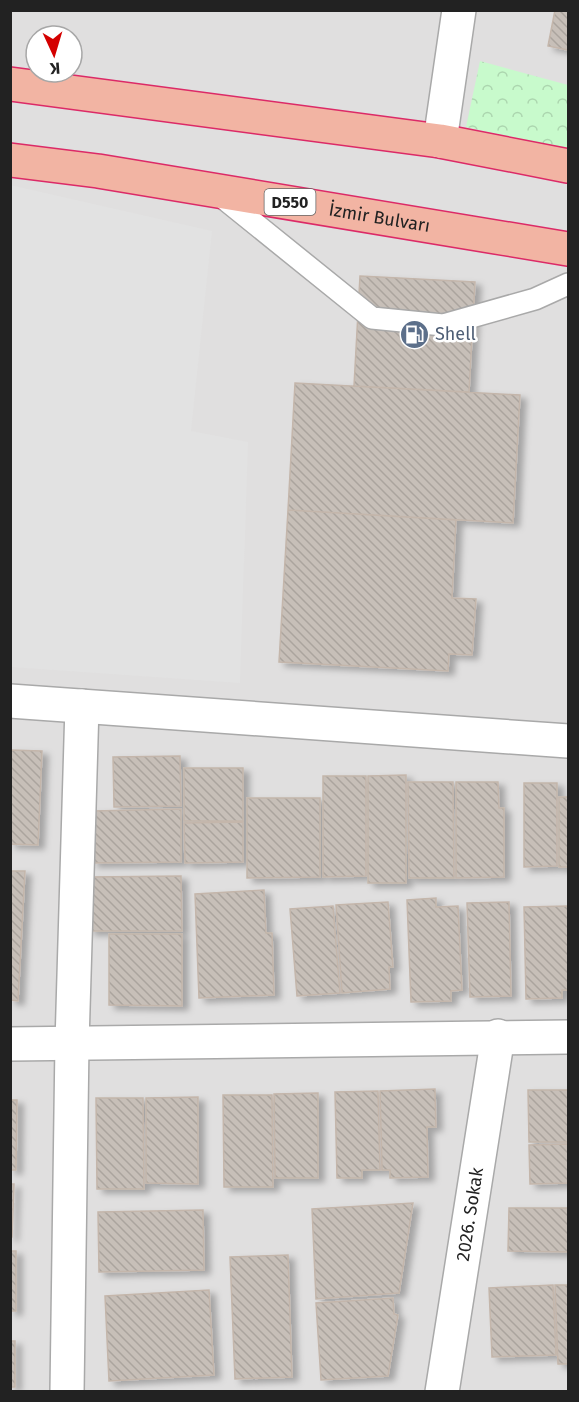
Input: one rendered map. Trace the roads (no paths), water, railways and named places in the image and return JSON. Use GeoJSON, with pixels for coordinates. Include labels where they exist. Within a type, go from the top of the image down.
{"type":"FeatureCollection","features":[{"type":"Feature","properties":{"kind":"highway"},"geometry":{"type":"LineString","coordinates":[[10,84],[440,141],[568,166]]}},
{"type":"Feature","properties":{"kind":"highway","name":"İzmir Bulvarı"},"geometry":{"type":"LineString","coordinates":[[10,160],[212,189],[568,249]]}},
{"type":"Feature","properties":{"kind":"street"},"geometry":{"type":"LineString","coordinates":[[440,141],[459,10]]}},
{"type":"Feature","properties":{"kind":"street"},"geometry":{"type":"LineString","coordinates":[[10,701],[568,741]]}},
{"type":"Feature","properties":{"kind":"street"},"geometry":{"type":"LineString","coordinates":[[68,1392],[72,1043],[82,706]]}},
{"type":"Feature","properties":{"kind":"street"},"geometry":{"type":"LineString","coordinates":[[10,1044],[498,1036],[568,1037]]}},
{"type":"Feature","properties":{"kind":"street","name":"2026. Sokak"},"geometry":{"type":"LineString","coordinates":[[442,1392],[498,1036]]}},
{"type":"Feature","properties":{"kind":"lane"},"geometry":{"type":"LineString","coordinates":[[212,189],[372,318],[443,325],[535,299],[568,284]]}},
{"type":"Feature","properties":{"kind":"place","name":"Shell"},"geometry":{"type":"Point","coordinates":[414,334]}}]}
